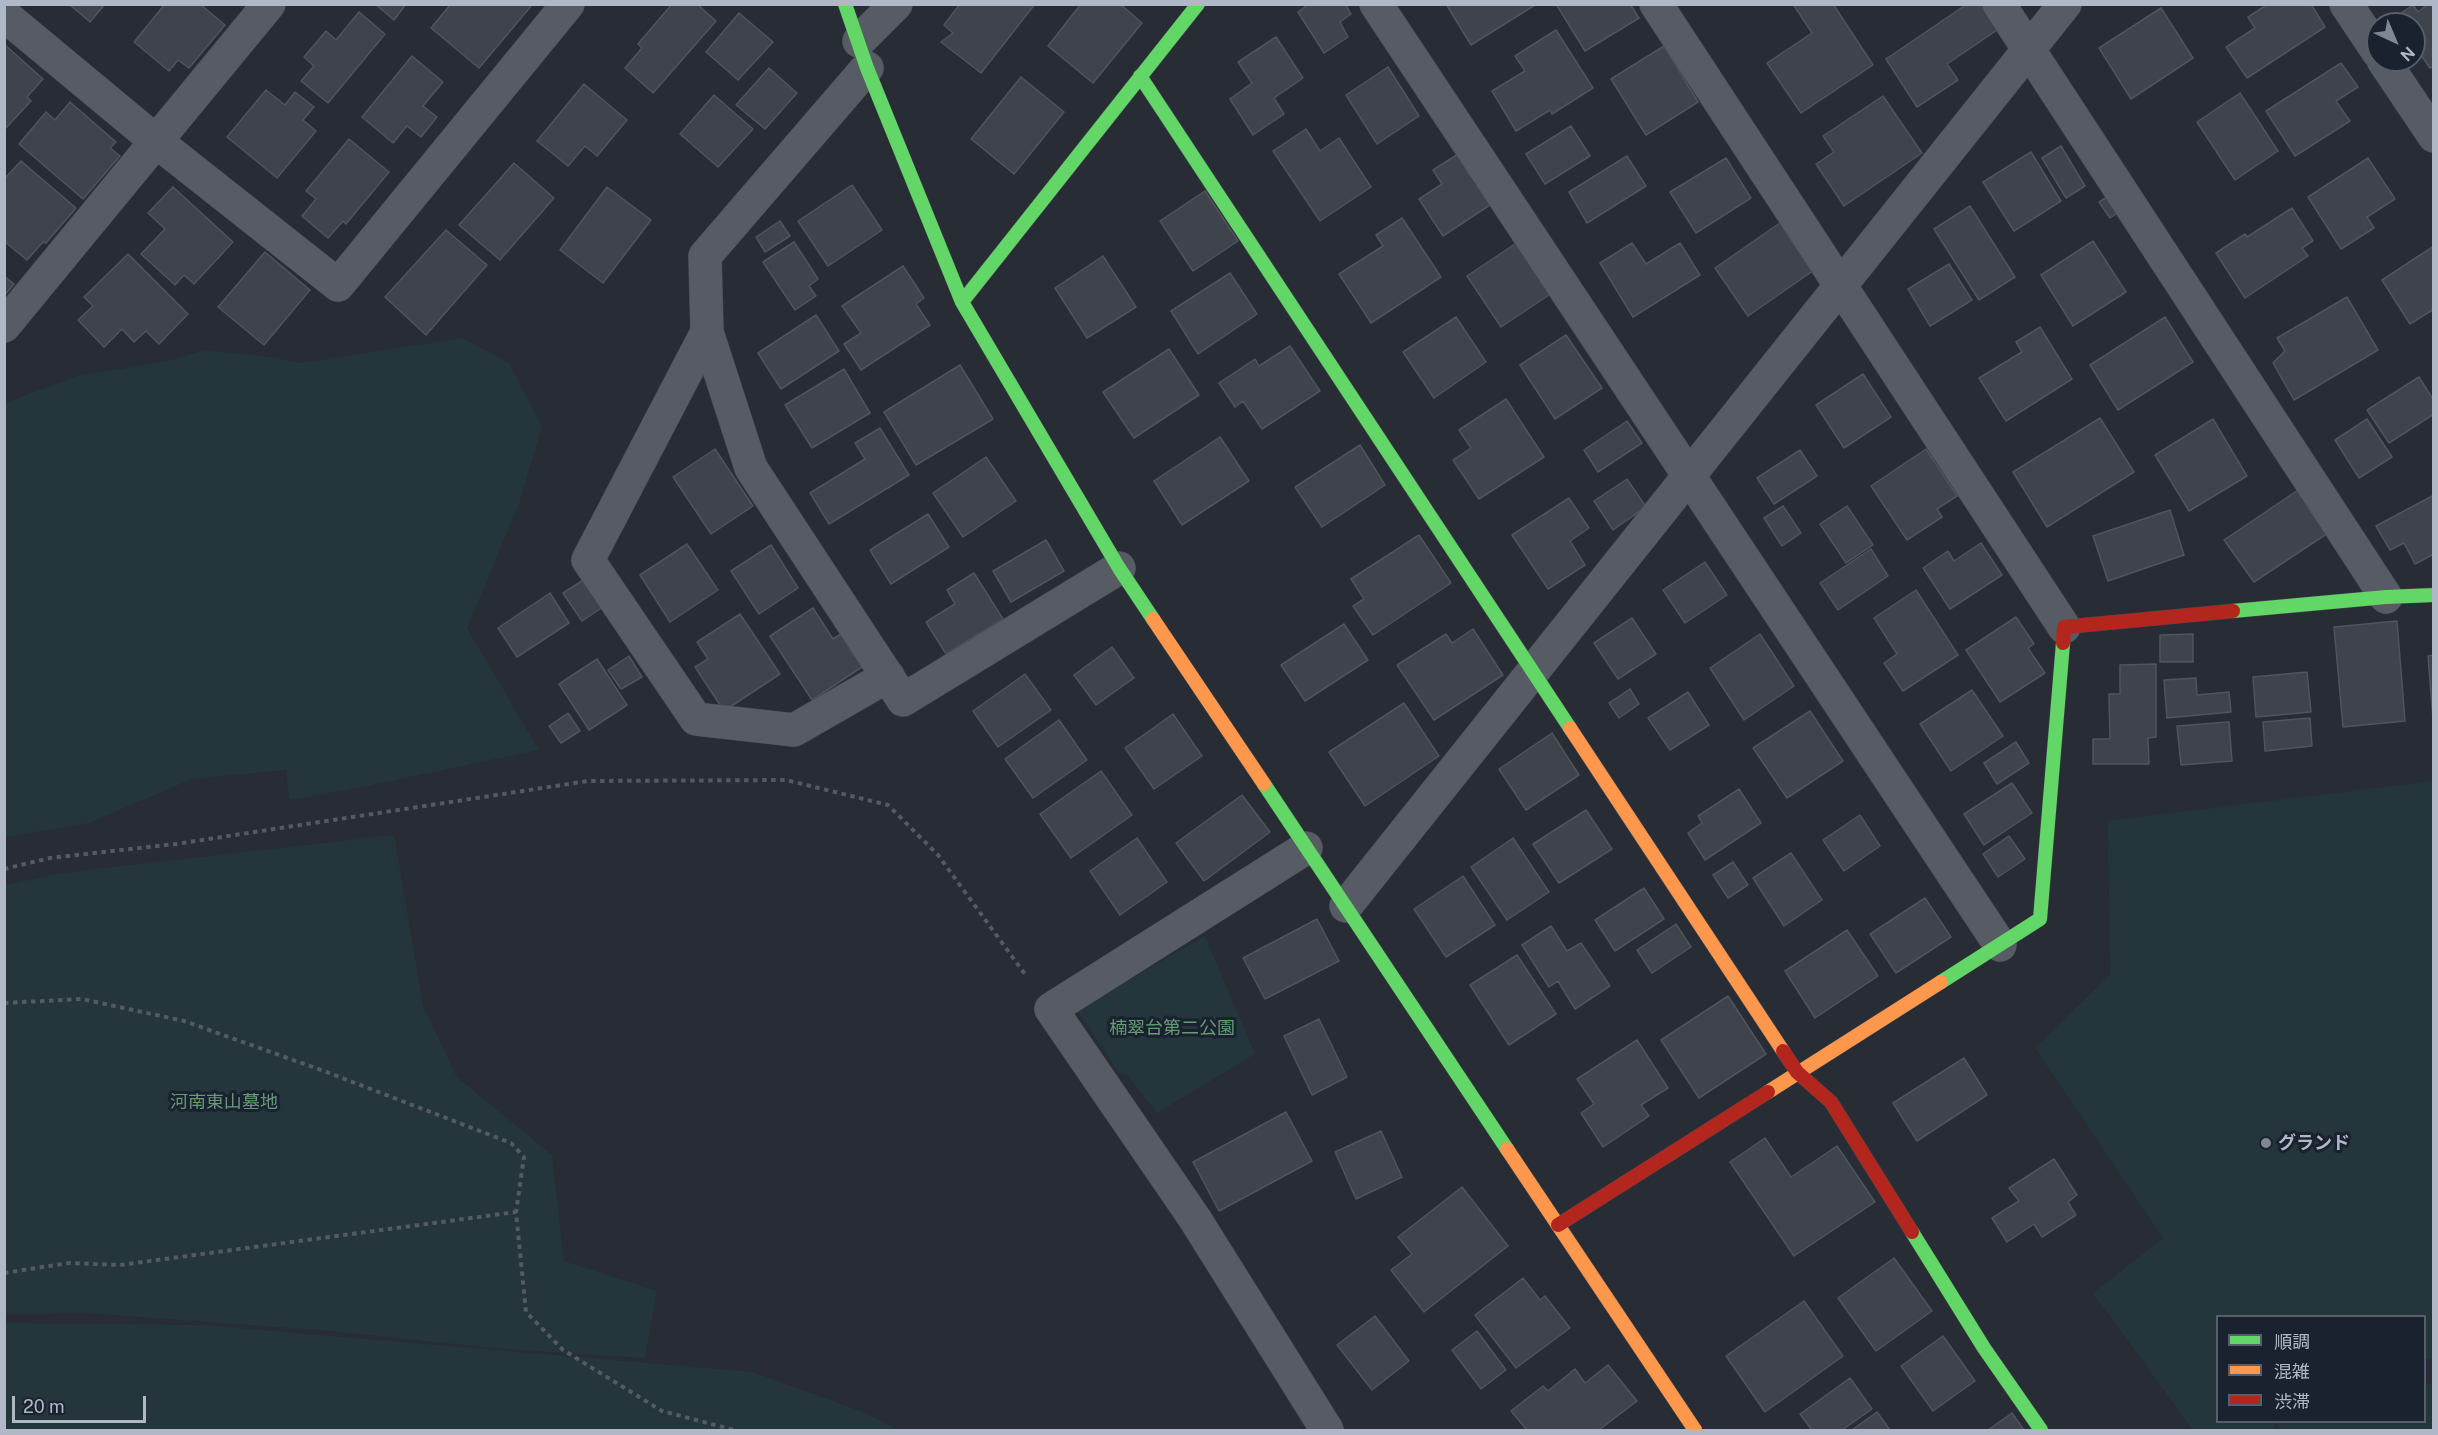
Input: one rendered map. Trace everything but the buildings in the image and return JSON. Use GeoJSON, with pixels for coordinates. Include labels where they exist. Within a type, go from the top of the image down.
{"type":"FeatureCollection","features":[{"type":"Feature","properties":{"kind":"street"},"geometry":{"type":"LineString","coordinates":[[4,326],[270,4]]}},
{"type":"Feature","properties":{"kind":"street"},"geometry":{"type":"LineString","coordinates":[[4,15],[157,142],[338,285],[568,4]]}},
{"type":"Feature","properties":{"kind":"street"},"geometry":{"type":"LineString","coordinates":[[844,4],[962,302],[1119,568],[1695,1431]]}},
{"type":"Feature","properties":{"kind":"street"},"geometry":{"type":"LineString","coordinates":[[896,4],[863,55],[705,256],[707,332],[751,468],[903,700],[1119,568]]}},
{"type":"Feature","properties":{"kind":"street"},"geometry":{"type":"LineString","coordinates":[[962,302],[1198,4]]}},
{"type":"Feature","properties":{"kind":"street"},"geometry":{"type":"LineString","coordinates":[[1376,4],[2000,945]]}},
{"type":"Feature","properties":{"kind":"street"},"geometry":{"type":"LineString","coordinates":[[1558,1225],[2040,919],[2064,627],[1656,4]]}},
{"type":"Feature","properties":{"kind":"street"},"geometry":{"type":"LineString","coordinates":[[1999,4],[2386,597]]}},
{"type":"Feature","properties":{"kind":"street"},"geometry":{"type":"LineString","coordinates":[[1346,906],[2065,4]]}},
{"type":"Feature","properties":{"kind":"street"},"geometry":{"type":"LineString","coordinates":[[2348,5],[2366,33]]}},
{"type":"Feature","properties":{"kind":"street"},"geometry":{"type":"LineString","coordinates":[[2391,72],[2433,136]]}},
{"type":"Feature","properties":{"kind":"street"},"geometry":{"type":"LineString","coordinates":[[1140,76],[1797,1072],[1831,1102],[1984,1348],[2041,1431]]}},
{"type":"Feature","properties":{"kind":"street"},"geometry":{"type":"LineString","coordinates":[[707,332],[588,561],[696,719],[794,730],[888,676]]}},
{"type":"Feature","properties":{"kind":"street"},"geometry":{"type":"LineString","coordinates":[[2064,627],[2386,597],[2433,595]]}},
{"type":"Feature","properties":{"kind":"street"},"geometry":{"type":"LineString","coordinates":[[1306,848],[1051,1009],[1196,1219],[1328,1431]]}},
{"type":"Feature","properties":{"kind":"path"},"geometry":{"type":"LineString","coordinates":[[4,868],[50,858],[176,844],[588,782],[786,780],[888,805],[939,855],[1051,1009]]}},
{"type":"Feature","properties":{"kind":"path"},"geometry":{"type":"LineString","coordinates":[[4,1003],[82,999],[184,1021],[324,1071],[511,1143],[524,1157],[516,1212],[526,1312],[563,1350],[662,1411],[734,1431]]}},
{"type":"Feature","properties":{"kind":"path"},"geometry":{"type":"LineString","coordinates":[[4,1273],[69,1263],[120,1265],[516,1212]]}},
{"type":"Feature","properties":{"kind":"green space"},"geometry":{"type":"Polygon","coordinates":[[[463,338],[509,363],[542,426],[519,504],[467,628],[539,750],[289,800],[286,770],[192,779],[89,823],[5,837],[5,403],[77,376],[164,362],[205,350],[271,357],[301,363],[463,338]]]}},
{"type":"Feature","properties":{"kind":"green space","name":"グランド"},"geometry":{"type":"Polygon","coordinates":[[[2433,781],[2433,1359],[2426,1360],[2426,1315],[2216,1315],[2216,1423],[2275,1423],[2274,1430],[2193,1430],[2093,1293],[2163,1238],[2035,1048],[2110,974],[2108,821],[2433,781]]]}},
{"type":"Feature","properties":{"kind":"green space","name":"河南東山墓地"},"geometry":{"type":"Polygon","coordinates":[[[394,835],[423,1005],[457,1077],[552,1155],[564,1261],[657,1291],[645,1358],[503,1349],[331,1331],[86,1313],[5,1314],[5,885],[62,873],[394,835]]]}},
{"type":"Feature","properties":{"kind":"green space","name":"楠翠台第二公園"},"geometry":{"type":"Polygon","coordinates":[[[1205,936],[1255,1054],[1157,1113],[1127,1075],[1119,1073],[1077,1010],[1205,936]]]}},
{"type":"Feature","properties":{"kind":"green space"},"geometry":{"type":"Polygon","coordinates":[[[5,1323],[202,1325],[753,1372],[863,1412],[899,1430],[5,1430],[5,1323]]]}},
{"type":"Feature","properties":{"kind":"green space"},"geometry":{"type":"Polygon","coordinates":[[[2433,1383],[2433,1430],[2278,1430],[2279,1423],[2426,1423],[2426,1384],[2433,1383]]]}},
{"type":"Feature","properties":{"kind":"traffic: fast"},"geometry":{"type":"LineString","coordinates":[[845,4],[867,68],[962,302],[1119,568],[1153,619]]}},
{"type":"Feature","properties":{"kind":"traffic: fast"},"geometry":{"type":"LineString","coordinates":[[962,302],[1198,4]]}},
{"type":"Feature","properties":{"kind":"traffic: fast"},"geometry":{"type":"LineString","coordinates":[[1140,76],[1570,728]]}},
{"type":"Feature","properties":{"kind":"traffic: fast"},"geometry":{"type":"LineString","coordinates":[[2233,611],[2386,597],[2434,595]]}},
{"type":"Feature","properties":{"kind":"traffic: fast"},"geometry":{"type":"LineString","coordinates":[[1941,982],[2040,919],[2063,643]]}},
{"type":"Feature","properties":{"kind":"traffic: fast"},"geometry":{"type":"LineString","coordinates":[[1264,784],[1507,1149]]}},
{"type":"Feature","properties":{"kind":"traffic: fast"},"geometry":{"type":"LineString","coordinates":[[1912,1232],[1984,1348],[2041,1430]]}},
{"type":"Feature","properties":{"kind":"traffic: slow"},"geometry":{"type":"LineString","coordinates":[[1153,619],[1264,784]]}},
{"type":"Feature","properties":{"kind":"traffic: slow"},"geometry":{"type":"LineString","coordinates":[[1570,728],[1783,1051]]}},
{"type":"Feature","properties":{"kind":"traffic: slow"},"geometry":{"type":"LineString","coordinates":[[1768,1092],[1941,982]]}},
{"type":"Feature","properties":{"kind":"traffic: slow"},"geometry":{"type":"LineString","coordinates":[[1507,1149],[1695,1430]]}},
{"type":"Feature","properties":{"kind":"traffic: jam"},"geometry":{"type":"LineString","coordinates":[[2063,643],[2064,627],[2233,611]]}},
{"type":"Feature","properties":{"kind":"traffic: jam"},"geometry":{"type":"LineString","coordinates":[[1783,1051],[1797,1072],[1831,1102],[1912,1232]]}},
{"type":"Feature","properties":{"kind":"traffic: jam"},"geometry":{"type":"LineString","coordinates":[[1558,1225],[1768,1092]]}},
{"type":"Feature","properties":{"kind":"place","name":"グランド"},"geometry":{"type":"Point","coordinates":[2266,1143]}}]}
